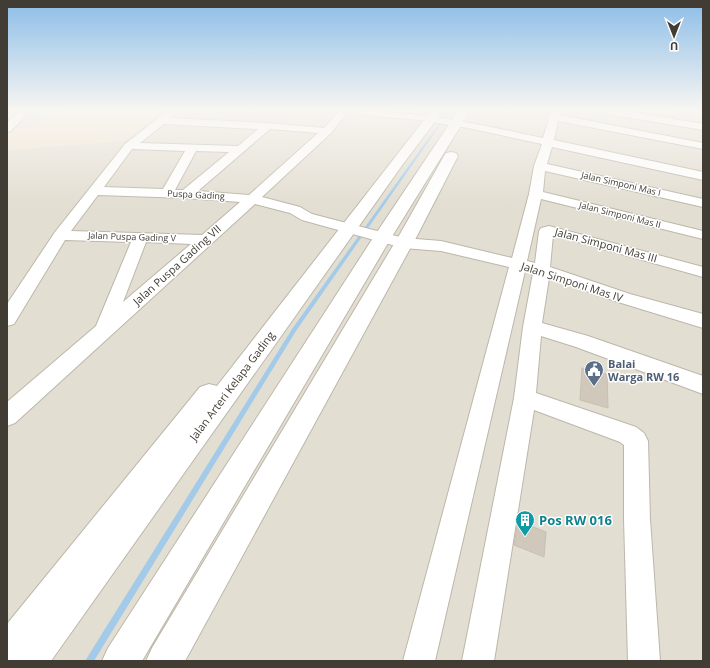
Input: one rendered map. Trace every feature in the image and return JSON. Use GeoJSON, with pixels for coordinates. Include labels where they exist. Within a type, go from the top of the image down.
{"type":"FeatureCollection","features":[{"type":"Feature","properties":{"kind":"street"},"geometry":{"type":"LineString","coordinates":[[7,319],[60,235],[96,191],[129,146],[134,142]]}},
{"type":"Feature","properties":{"kind":"street"},"geometry":{"type":"LineString","coordinates":[[186,194],[249,142]]}},
{"type":"Feature","properties":{"kind":"street","name":"Jalan Puspa Gading VII"},"geometry":{"type":"LineString","coordinates":[[7,416],[315,142]]}},
{"type":"Feature","properties":{"kind":"street","name":"Jalan Arteri Kelapa Gading"},"geometry":{"type":"LineString","coordinates":[[165,661],[369,229],[398,161],[419,142]]}},
{"type":"Feature","properties":{"kind":"street","name":"Jalan Arteri Kelapa Gading"},"geometry":{"type":"LineString","coordinates":[[28,661],[369,229],[429,142]]}},
{"type":"Feature","properties":{"kind":"street"},"geometry":{"type":"LineString","coordinates":[[419,661],[485,401],[517,264],[536,194],[540,166],[547,142]]}},
{"type":"Feature","properties":{"kind":"street"},"geometry":{"type":"LineString","coordinates":[[557,142],[703,176]]}},
{"type":"Feature","properties":{"kind":"street"},"geometry":{"type":"LineString","coordinates":[[560,142],[703,168]]}},
{"type":"Feature","properties":{"kind":"street"},"geometry":{"type":"LineString","coordinates":[[685,142],[703,146]]}},
{"type":"Feature","properties":{"kind":"street"},"geometry":{"type":"LineString","coordinates":[[129,146],[240,150]]}},
{"type":"Feature","properties":{"kind":"street"},"geometry":{"type":"LineString","coordinates":[[167,193],[192,148]]}},
{"type":"Feature","properties":{"kind":"street","name":"Jalan Simponi Mas I"},"geometry":{"type":"LineString","coordinates":[[540,166],[703,203]]}},
{"type":"Feature","properties":{"kind":"street","name":"Puspa Gading"},"geometry":{"type":"LineString","coordinates":[[96,191],[167,193],[252,199],[295,210],[302,215],[369,229]]}},
{"type":"Feature","properties":{"kind":"street","name":"Jalan Simponi Mas II"},"geometry":{"type":"LineString","coordinates":[[536,194],[703,235]]}},
{"type":"Feature","properties":{"kind":"street","name":"Jalan Arteri Kelapa Gading"},"geometry":{"type":"LineString","coordinates":[[13,636],[369,229]]}},
{"type":"Feature","properties":{"kind":"street","name":"Jalan Arteri Kelapa Gading"},"geometry":{"type":"LineString","coordinates":[[121,661],[369,229]]}},
{"type":"Feature","properties":{"kind":"street","name":"Jalan Simponi Mas IV"},"geometry":{"type":"LineString","coordinates":[[369,229],[542,270],[624,298],[703,321]]}},
{"type":"Feature","properties":{"kind":"street","name":"Jalan Simponi Mas III"},"geometry":{"type":"LineString","coordinates":[[542,270],[545,236],[546,231],[549,230],[703,272]]}},
{"type":"Feature","properties":{"kind":"street","name":"Jalan Puspa Gading V"},"geometry":{"type":"LineString","coordinates":[[60,235],[205,240]]}},
{"type":"Feature","properties":{"kind":"street"},"geometry":{"type":"LineString","coordinates":[[103,331],[142,237]]}},
{"type":"Feature","properties":{"kind":"street"},"geometry":{"type":"LineString","coordinates":[[478,661],[525,398],[532,327],[542,270]]}},
{"type":"Feature","properties":{"kind":"street"},"geometry":{"type":"LineString","coordinates":[[532,327],[581,341],[703,385]]}},
{"type":"Feature","properties":{"kind":"street"},"geometry":{"type":"LineString","coordinates":[[525,398],[628,434],[636,441],[637,519],[644,661]]}},
{"type":"Feature","properties":{"kind":"shaded area"},"geometry":{"type":"Polygon","coordinates":[[[7,142],[109,142],[7,150],[7,142]]]}},
{"type":"Feature","properties":{"kind":"shaded area"},"geometry":{"type":"Polygon","coordinates":[[[109,142],[703,142],[703,661],[7,661],[7,150],[109,142]]]}},
{"type":"Feature","properties":{"kind":"building","name":"Balai Warga RW 16"},"geometry":{"type":"Polygon","coordinates":[[[582,368],[607,374],[608,408],[580,400],[582,368]]]}},
{"type":"Feature","properties":{"kind":"building","name":"Pos RW 016"},"geometry":{"type":"Polygon","coordinates":[[[518,521],[546,532],[544,557],[514,545],[518,521]]]}},
{"type":"Feature","properties":{"kind":"waterway"},"geometry":{"type":"LineString","coordinates":[[89,661],[294,330],[427,142]]}},
{"type":"Feature","properties":{"kind":"place","name":"Balai Warga RW 16"},"geometry":{"type":"Point","coordinates":[594,387]}},
{"type":"Feature","properties":{"kind":"place","name":"Pos RW 016"},"geometry":{"type":"Point","coordinates":[525,537]}}]}
